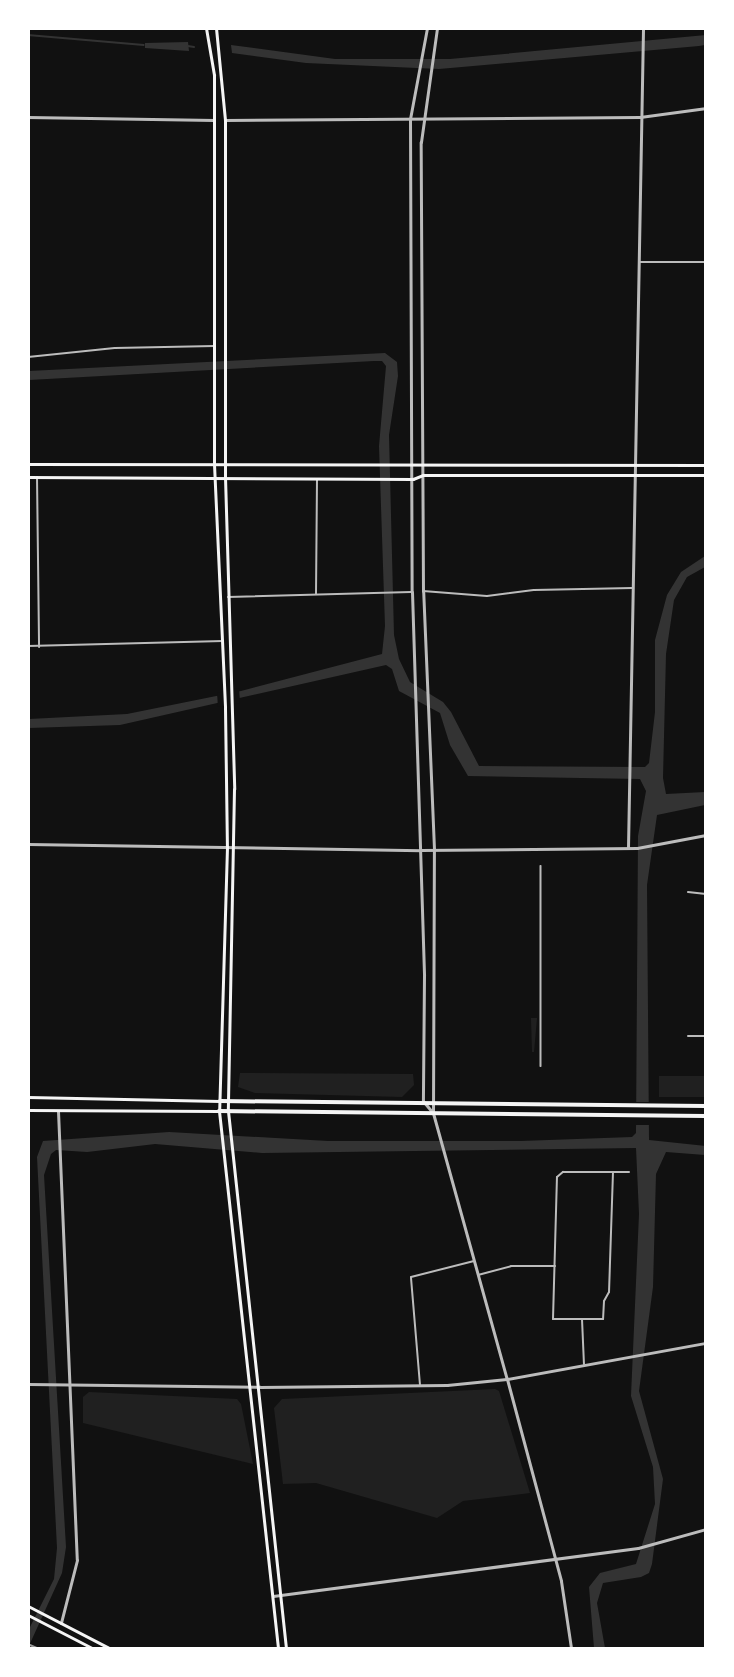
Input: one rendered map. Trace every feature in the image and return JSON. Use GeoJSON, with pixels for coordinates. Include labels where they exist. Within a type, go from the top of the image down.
{"type":"FeatureCollection","features":[{"type":"Feature","properties":{"kind":"main road"},"geometry":{"type":"LineString","coordinates":[[206,28],[214,75],[214,464],[225,708],[226,847],[219,1111],[278,1648]]}},
{"type":"Feature","properties":{"kind":"main road"},"geometry":{"type":"LineString","coordinates":[[216,28],[225,120],[225,477],[233,708],[234,847],[228,1111],[260,1388],[286,1648]]}},
{"type":"Feature","properties":{"kind":"main road"},"geometry":{"type":"LineString","coordinates":[[28,464],[705,465]]}},
{"type":"Feature","properties":{"kind":"main road"},"geometry":{"type":"LineString","coordinates":[[28,477],[413,479],[423,475],[705,475]]}},
{"type":"Feature","properties":{"kind":"main road"},"geometry":{"type":"LineString","coordinates":[[28,1097],[705,1106]]}},
{"type":"Feature","properties":{"kind":"main road"},"geometry":{"type":"LineString","coordinates":[[28,1110],[705,1116]]}},
{"type":"Feature","properties":{"kind":"main road"},"geometry":{"type":"LineString","coordinates":[[31,1607],[109,1648]]}},
{"type":"Feature","properties":{"kind":"main road"},"geometry":{"type":"LineString","coordinates":[[29,1615],[92,1648]]}},
{"type":"Feature","properties":{"kind":"street"},"geometry":{"type":"LineString","coordinates":[[427,28],[410,119],[412,592],[421,850],[423,1101],[432,1113],[438,1131],[507,1379],[555,1559],[572,1648]]}},
{"type":"Feature","properties":{"kind":"street"},"geometry":{"type":"LineString","coordinates":[[432,1113],[434,1103],[434,849],[423,591],[423,119],[437,28]]}},
{"type":"Feature","properties":{"kind":"street"},"geometry":{"type":"LineString","coordinates":[[628,848],[637,476],[639,117],[643,28]]}},
{"type":"Feature","properties":{"kind":"street"},"geometry":{"type":"LineString","coordinates":[[225,120],[639,117],[705,108]]}},
{"type":"Feature","properties":{"kind":"street"},"geometry":{"type":"LineString","coordinates":[[28,117],[214,120]]}},
{"type":"Feature","properties":{"kind":"street"},"geometry":{"type":"LineString","coordinates":[[639,262],[705,262]]}},
{"type":"Feature","properties":{"kind":"street"},"geometry":{"type":"LineString","coordinates":[[28,357],[115,348],[214,346]]}},
{"type":"Feature","properties":{"kind":"street"},"geometry":{"type":"LineString","coordinates":[[37,477],[39,646]]}},
{"type":"Feature","properties":{"kind":"street"},"geometry":{"type":"LineString","coordinates":[[316,594],[317,478]]}},
{"type":"Feature","properties":{"kind":"street"},"geometry":{"type":"LineString","coordinates":[[423,591],[488,596],[534,590],[634,588]]}},
{"type":"Feature","properties":{"kind":"street"},"geometry":{"type":"LineString","coordinates":[[228,597],[412,592]]}},
{"type":"Feature","properties":{"kind":"street"},"geometry":{"type":"LineString","coordinates":[[28,646],[223,641]]}},
{"type":"Feature","properties":{"kind":"street"},"geometry":{"type":"LineString","coordinates":[[28,844],[421,850],[638,848],[705,835]]}},
{"type":"Feature","properties":{"kind":"street"},"geometry":{"type":"LineString","coordinates":[[541,866],[542,1066]]}},
{"type":"Feature","properties":{"kind":"street"},"geometry":{"type":"LineString","coordinates":[[688,892],[705,894]]}},
{"type":"Feature","properties":{"kind":"street"},"geometry":{"type":"LineString","coordinates":[[688,1036],[705,1036]]}},
{"type":"Feature","properties":{"kind":"street"},"geometry":{"type":"LineString","coordinates":[[58,1111],[77,1560],[61,1623]]}},
{"type":"Feature","properties":{"kind":"street"},"geometry":{"type":"LineString","coordinates":[[613,1172],[609,1292],[604,1301],[603,1319],[553,1319],[556,1177],[563,1172],[613,1172],[629,1172]]}},
{"type":"Feature","properties":{"kind":"street"},"geometry":{"type":"LineString","coordinates":[[420,1386],[411,1277],[474,1261]]}},
{"type":"Feature","properties":{"kind":"street"},"geometry":{"type":"LineString","coordinates":[[478,1275],[511,1266],[555,1266]]}},
{"type":"Feature","properties":{"kind":"street"},"geometry":{"type":"LineString","coordinates":[[582,1319],[584,1364]]}},
{"type":"Feature","properties":{"kind":"street"},"geometry":{"type":"LineString","coordinates":[[28,1384],[260,1388],[420,1386],[507,1379],[705,1343]]}},
{"type":"Feature","properties":{"kind":"street"},"geometry":{"type":"LineString","coordinates":[[273,1596],[638,1548],[705,1529]]}},
{"type":"Feature","properties":{"kind":"shaded area"},"geometry":{"type":"Polygon","coordinates":[[[706,35],[705,45],[699,46],[439,69],[306,63],[232,53],[231,45],[335,59],[450,59],[706,35]]]}},
{"type":"Feature","properties":{"kind":"shaded area"},"geometry":{"type":"Polygon","coordinates":[[[188,42],[189,51],[145,48],[145,43],[188,42]]]}},
{"type":"Feature","properties":{"kind":"shaded area"},"geometry":{"type":"Polygon","coordinates":[[[385,353],[397,362],[398,376],[389,435],[394,635],[399,659],[410,682],[443,702],[451,712],[479,766],[645,767],[649,763],[655,712],[655,640],[667,595],[681,572],[705,556],[705,567],[687,577],[674,600],[666,654],[663,778],[666,794],[705,792],[705,805],[657,815],[647,885],[649,1140],[706,1146],[705,1155],[666,1152],[656,1174],[653,1287],[639,1391],[663,1479],[652,1564],[649,1573],[641,1577],[603,1583],[597,1603],[605,1648],[594,1648],[589,1587],[600,1573],[636,1564],[655,1504],[653,1467],[631,1396],[639,1214],[636,1148],[262,1153],[155,1144],[87,1152],[56,1150],[51,1154],[44,1175],[66,1547],[62,1573],[28,1648],[28,1631],[54,1579],[57,1548],[37,1157],[43,1141],[169,1132],[328,1141],[521,1141],[632,1137],[636,1133],[638,836],[646,791],[640,779],[468,776],[450,745],[440,713],[399,691],[392,669],[386,665],[120,725],[29,728],[29,719],[127,714],[241,691],[382,654],[385,626],[379,446],[386,366],[382,361],[374,361],[29,380],[29,371],[385,353]]]}},
{"type":"Feature","properties":{"kind":"shaded area"},"geometry":{"type":"Polygon","coordinates":[[[531,1018],[537,1018],[534,1052],[532,1052],[531,1018]]]}},
{"type":"Feature","properties":{"kind":"shaded area"},"geometry":{"type":"Polygon","coordinates":[[[240,1073],[413,1074],[414,1085],[402,1097],[255,1093],[238,1087],[240,1073]]]}},
{"type":"Feature","properties":{"kind":"shaded area"},"geometry":{"type":"Polygon","coordinates":[[[659,1076],[705,1076],[705,1097],[659,1097],[659,1076]]]}},
{"type":"Feature","properties":{"kind":"shaded area"},"geometry":{"type":"Polygon","coordinates":[[[495,1389],[499,1391],[530,1493],[463,1501],[437,1518],[316,1483],[283,1484],[274,1408],[282,1399],[495,1389]]]}},
{"type":"Feature","properties":{"kind":"shaded area"},"geometry":{"type":"Polygon","coordinates":[[[89,1392],[237,1399],[241,1404],[253,1464],[83,1423],[83,1397],[89,1392]]]}},
{"type":"Feature","properties":{"kind":"pier"},"geometry":{"type":"Polygon","coordinates":[[[239,688],[240,703],[218,707],[217,693],[239,688]]]}},
{"type":"Feature","properties":{"kind":"pier"},"geometry":{"type":"Polygon","coordinates":[[[633,1102],[650,1102],[650,1125],[633,1125],[633,1102]]]}},
{"type":"Feature","properties":{"kind":"waterway"},"geometry":{"type":"LineString","coordinates":[[28,35],[144,45]]}},
{"type":"Feature","properties":{"kind":"waterway"},"geometry":{"type":"LineString","coordinates":[[188,46],[194,47]]}},
{"type":"Feature","properties":{"kind":"railway"},"geometry":{"type":"LineString","coordinates":[[28,1644],[37,1648]]}}]}
